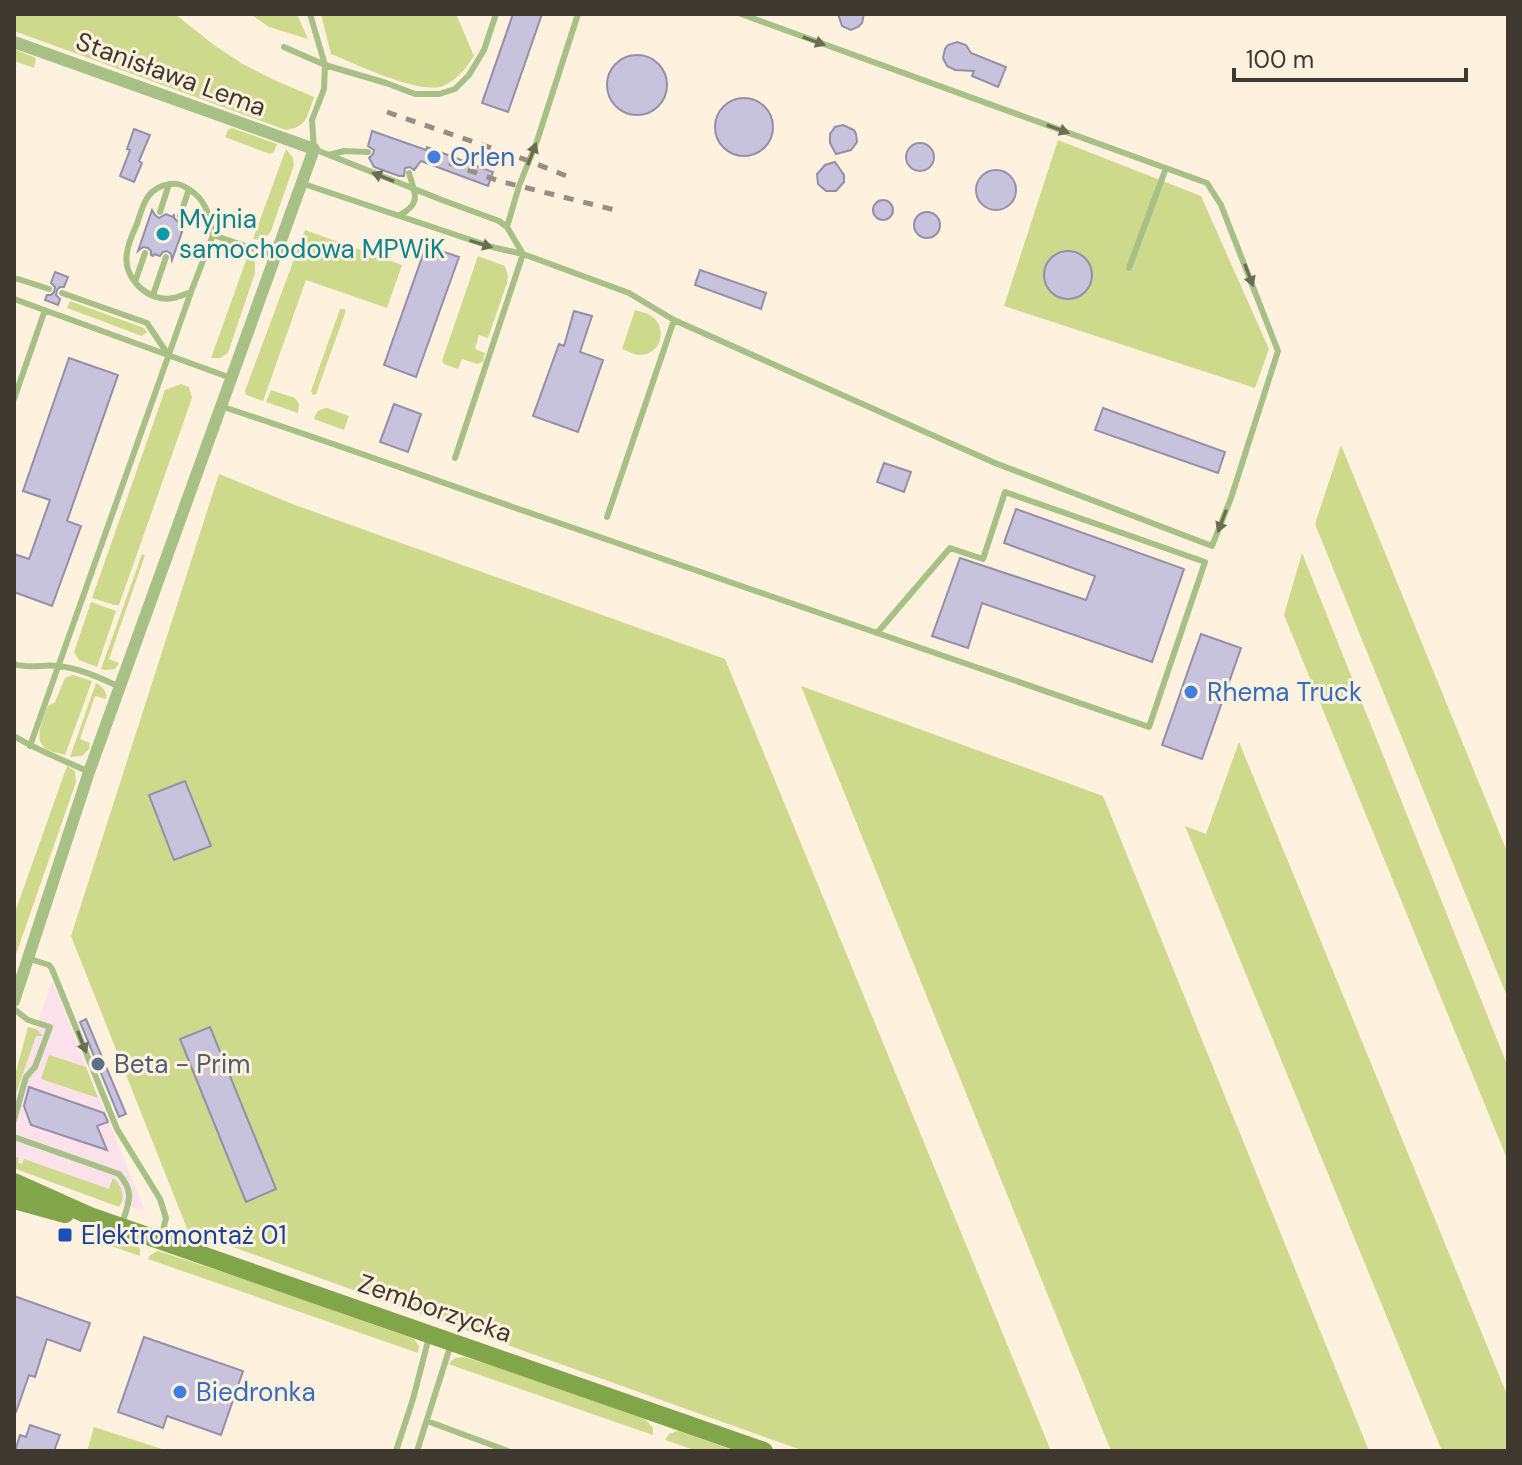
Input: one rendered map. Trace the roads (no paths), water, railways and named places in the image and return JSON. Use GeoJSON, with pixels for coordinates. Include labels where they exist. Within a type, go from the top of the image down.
{"type":"FeatureCollection","features":[{"type":"Feature","properties":{"kind":"street","name":"Stanisława Lema"},"geometry":{"type":"LineString","coordinates":[[14,42],[314,149]]}},
{"type":"Feature","properties":{"kind":"street"},"geometry":{"type":"LineString","coordinates":[[14,1001],[89,772],[314,149]]}},
{"type":"Feature","properties":{"kind":"street","name":"Zemborzycka"},"geometry":{"type":"LineString","coordinates":[[14,1182],[90,1216],[764,1451]]}},
{"type":"Feature","properties":{"kind":"street","name":"Zemborzycka"},"geometry":{"type":"LineString","coordinates":[[14,1200],[63,1214],[90,1216]]}},
{"type":"Feature","properties":{"kind":"lane"},"geometry":{"type":"LineString","coordinates":[[310,14],[325,65],[324,89],[312,120],[314,149],[499,221],[507,227],[523,254],[455,458]]}},
{"type":"Feature","properties":{"kind":"lane"},"geometry":{"type":"LineString","coordinates":[[284,47],[325,65],[415,94],[439,94],[455,89],[469,75],[484,50],[496,14]]}},
{"type":"Feature","properties":{"kind":"lane"},"geometry":{"type":"LineString","coordinates":[[507,227],[578,14]]}},
{"type":"Feature","properties":{"kind":"lane"},"geometry":{"type":"LineString","coordinates":[[301,183],[492,247],[523,254],[629,293],[674,320],[995,463],[1212,546],[1231,498],[1278,351],[1221,205],[1207,183],[741,14]]}},
{"type":"Feature","properties":{"kind":"lane"},"geometry":{"type":"LineString","coordinates":[[329,155],[344,151],[368,152]]}},
{"type":"Feature","properties":{"kind":"lane"},"geometry":{"type":"LineString","coordinates":[[1129,268],[1166,168]]}},
{"type":"Feature","properties":{"kind":"lane"},"geometry":{"type":"LineString","coordinates":[[400,215],[411,209],[415,201],[409,173]]}},
{"type":"Feature","properties":{"kind":"lane"},"geometry":{"type":"LineString","coordinates":[[30,746],[213,235],[205,206],[197,193],[178,183],[154,188],[146,198],[126,254],[127,267],[139,288],[153,295],[170,299],[191,292]]}},
{"type":"Feature","properties":{"kind":"lane"},"geometry":{"type":"LineString","coordinates":[[160,212],[169,184]]}},
{"type":"Feature","properties":{"kind":"lane"},"geometry":{"type":"LineString","coordinates":[[180,216],[189,189]]}},
{"type":"Feature","properties":{"kind":"lane"},"geometry":{"type":"LineString","coordinates":[[213,235],[275,256]]}},
{"type":"Feature","properties":{"kind":"lane"},"geometry":{"type":"LineString","coordinates":[[135,282],[145,253]]}},
{"type":"Feature","properties":{"kind":"lane"},"geometry":{"type":"LineString","coordinates":[[153,295],[166,257]]}},
{"type":"Feature","properties":{"kind":"lane"},"geometry":{"type":"LineString","coordinates":[[14,279],[49,289]]}},
{"type":"Feature","properties":{"kind":"lane"},"geometry":{"type":"LineString","coordinates":[[62,293],[147,323],[169,356]]}},
{"type":"Feature","properties":{"kind":"lane"},"geometry":{"type":"LineString","coordinates":[[14,299],[231,378]]}},
{"type":"Feature","properties":{"kind":"lane"},"geometry":{"type":"LineString","coordinates":[[14,399],[45,310]]}},
{"type":"Feature","properties":{"kind":"lane"},"geometry":{"type":"LineString","coordinates":[[607,517],[674,320]]}},
{"type":"Feature","properties":{"kind":"lane"},"geometry":{"type":"LineString","coordinates":[[220,406],[1149,727],[1205,562],[1005,492],[983,559],[950,548],[877,633]]}},
{"type":"Feature","properties":{"kind":"lane"},"geometry":{"type":"LineString","coordinates":[[14,664],[59,666],[120,687]]}},
{"type":"Feature","properties":{"kind":"lane"},"geometry":{"type":"LineString","coordinates":[[14,736],[89,772]]}},
{"type":"Feature","properties":{"kind":"lane"},"geometry":{"type":"LineString","coordinates":[[27,958],[49,965],[56,977],[117,1129],[160,1199],[166,1218],[161,1240]]}},
{"type":"Feature","properties":{"kind":"lane"},"geometry":{"type":"LineString","coordinates":[[14,1009],[28,1020],[50,1027],[35,1067],[26,1077],[14,1120]]}},
{"type":"Feature","properties":{"kind":"lane"},"geometry":{"type":"LineString","coordinates":[[14,1137],[119,1174],[130,1194],[121,1227]]}},
{"type":"Feature","properties":{"kind":"lane"},"geometry":{"type":"LineString","coordinates":[[396,1451],[430,1334]]}},
{"type":"Feature","properties":{"kind":"lane"},"geometry":{"type":"LineString","coordinates":[[417,1451],[452,1341]]}},
{"type":"Feature","properties":{"kind":"lane"},"geometry":{"type":"LineString","coordinates":[[427,1421],[508,1451]]}},
{"type":"Feature","properties":{"kind":"railway"},"geometry":{"type":"LineString","coordinates":[[387,112],[569,177]]}},
{"type":"Feature","properties":{"kind":"railway"},"geometry":{"type":"LineString","coordinates":[[449,163],[499,181],[615,210]]}},
{"type":"Feature","properties":{"kind":"place","name":"Orlen"},"geometry":{"type":"Point","coordinates":[434,157]}},
{"type":"Feature","properties":{"kind":"place","name":"Myjnia samochodowa MPWiK"},"geometry":{"type":"Point","coordinates":[163,234]}},
{"type":"Feature","properties":{"kind":"place","name":"Rhema Truck"},"geometry":{"type":"Point","coordinates":[1191,692]}},
{"type":"Feature","properties":{"kind":"place","name":"Beta - Prim"},"geometry":{"type":"Point","coordinates":[98,1064]}},
{"type":"Feature","properties":{"kind":"place","name":"Elektromontaż 01"},"geometry":{"type":"Point","coordinates":[65,1235]}},
{"type":"Feature","properties":{"kind":"place","name":"Biedronka"},"geometry":{"type":"Point","coordinates":[180,1392]}}]}
